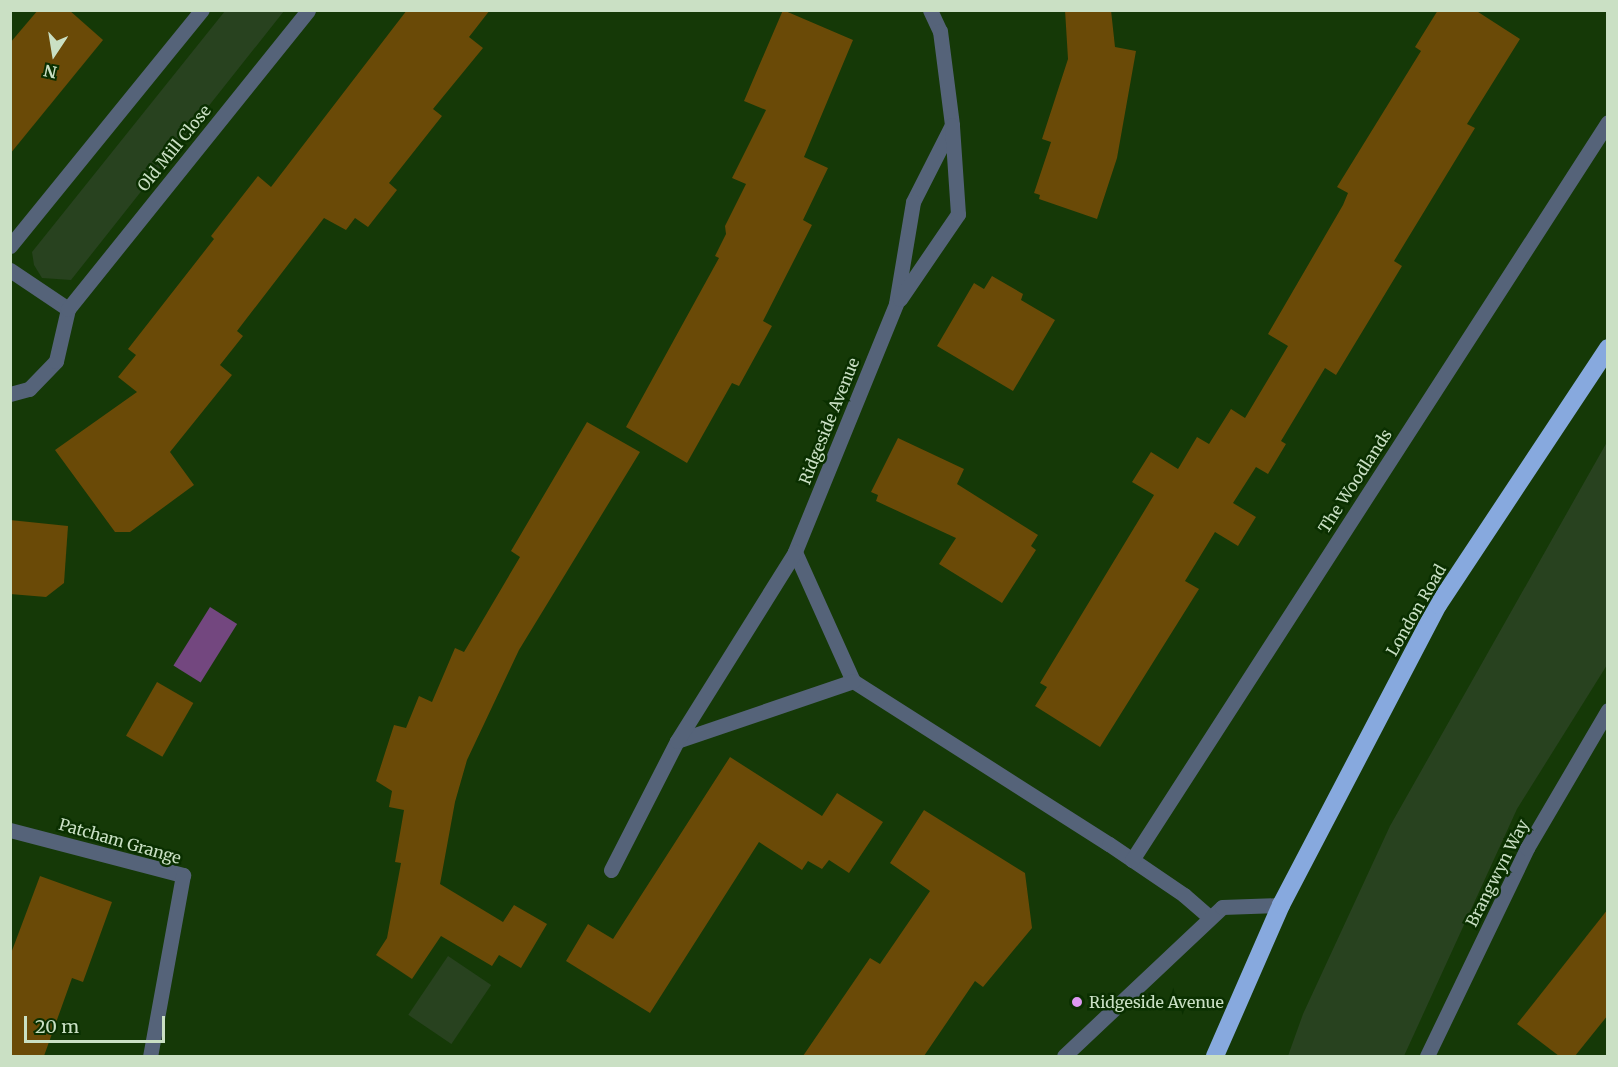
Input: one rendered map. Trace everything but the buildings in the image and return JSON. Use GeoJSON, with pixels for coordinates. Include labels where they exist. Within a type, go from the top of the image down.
{"type":"FeatureCollection","features":[{"type":"Feature","properties":{"kind":"highway","name":"London Road"},"geometry":{"type":"LineString","coordinates":[[1215,1056],[1281,905],[1438,605],[1608,348]]}},
{"type":"Feature","properties":{"kind":"street"},"geometry":{"type":"LineString","coordinates":[[10,246],[202,10]]}},
{"type":"Feature","properties":{"kind":"street","name":"Old Mill Close"},"geometry":{"type":"LineString","coordinates":[[10,394],[28,389],[56,361],[68,309],[308,10]]}},
{"type":"Feature","properties":{"kind":"street","name":"Ridgeside Avenue"},"geometry":{"type":"LineString","coordinates":[[610,870],[677,741],[795,552],[896,304],[958,214],[952,125],[940,32],[930,10]]}},
{"type":"Feature","properties":{"kind":"street","name":"The Woodlands"},"geometry":{"type":"LineString","coordinates":[[1132,860],[1608,122]]}},
{"type":"Feature","properties":{"kind":"street","name":"Ridgeside Avenue"},"geometry":{"type":"LineString","coordinates":[[896,304],[913,202],[952,125]]}},
{"type":"Feature","properties":{"kind":"street"},"geometry":{"type":"LineString","coordinates":[[10,270],[68,309]]}},
{"type":"Feature","properties":{"kind":"street"},"geometry":{"type":"LineString","coordinates":[[795,552],[853,681],[1132,860],[1209,917]]}},
{"type":"Feature","properties":{"kind":"street"},"geometry":{"type":"LineString","coordinates":[[677,741],[853,681]]}},
{"type":"Feature","properties":{"kind":"street","name":"Brangwyn Way"},"geometry":{"type":"LineString","coordinates":[[1427,1056],[1527,848],[1608,710]]}},
{"type":"Feature","properties":{"kind":"street","name":"Patcham Grange"},"geometry":{"type":"LineString","coordinates":[[10,830],[183,875],[150,1056]]}},
{"type":"Feature","properties":{"kind":"street"},"geometry":{"type":"LineString","coordinates":[[1064,1056],[1222,907],[1281,905]]}},
{"type":"Feature","properties":{"kind":"green space"},"geometry":{"type":"Polygon","coordinates":[[[225,11],[284,11],[71,280],[42,278],[34,265],[32,252],[225,11]]]}},
{"type":"Feature","properties":{"kind":"green space"},"geometry":{"type":"Polygon","coordinates":[[[1607,442],[1607,665],[1517,809],[1404,1056],[1288,1056],[1303,1014],[1390,826],[1607,442]]]}},
{"type":"Feature","properties":{"kind":"green space"},"geometry":{"type":"Polygon","coordinates":[[[448,956],[491,985],[451,1044],[408,1015],[448,956]]]}},
{"type":"Feature","properties":{"kind":"shaded area"},"geometry":{"type":"Polygon","coordinates":[[[210,607],[237,624],[201,682],[173,666],[210,607]]]}},
{"type":"Feature","properties":{"kind":"place","name":"Ridgeside Avenue"},"geometry":{"type":"Point","coordinates":[1077,1002]}}]}
